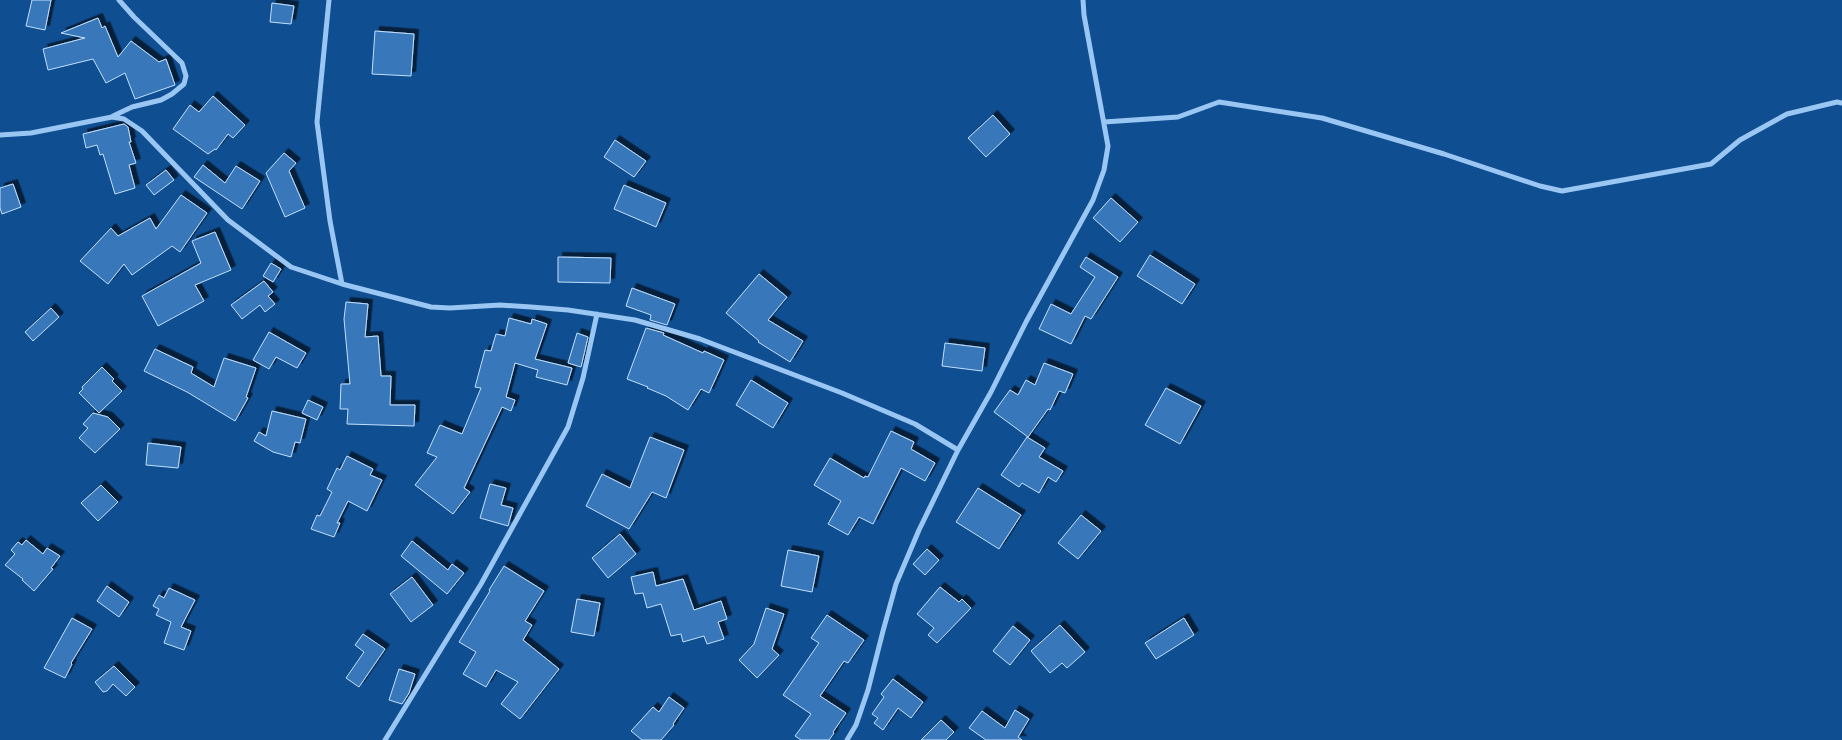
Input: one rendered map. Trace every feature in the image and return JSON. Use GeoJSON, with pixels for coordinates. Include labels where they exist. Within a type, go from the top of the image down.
{"type":"FeatureCollection","features":[{"type":"Feature","properties":{"kind":"street"},"geometry":{"type":"LineString","coordinates":[[0,136],[31,133],[112,117],[132,107],[161,100],[184,84],[186,76],[182,63],[119,0]]}},
{"type":"Feature","properties":{"kind":"street"},"geometry":{"type":"LineString","coordinates":[[329,0],[317,122],[330,221],[342,284]]}},
{"type":"Feature","properties":{"kind":"street"},"geometry":{"type":"LineString","coordinates":[[847,740],[856,725],[868,690],[882,631],[896,584],[919,530],[958,450],[1093,200],[1104,170],[1108,146],[1084,15],[1083,0]]}},
{"type":"Feature","properties":{"kind":"street"},"geometry":{"type":"LineString","coordinates":[[1104,122],[1178,117],[1219,102],[1322,118],[1444,154],[1540,186],[1562,191],[1711,164],[1740,140],[1787,114],[1837,102],[1842,103]]}},
{"type":"Feature","properties":{"kind":"street"},"geometry":{"type":"LineString","coordinates":[[112,117],[124,119],[142,131],[228,220],[291,267],[342,284],[430,307],[531,307],[635,320],[700,339],[842,393],[915,424],[958,450]]}},
{"type":"Feature","properties":{"kind":"street"},"geometry":{"type":"LineString","coordinates":[[385,740],[481,584],[568,427],[583,378],[597,314]]}},
{"type":"Feature","properties":{"kind":"building"},"geometry":{"type":"Polygon","coordinates":[[[32,0],[51,0],[45,30],[26,26],[32,0]]]}},
{"type":"Feature","properties":{"kind":"building"},"geometry":{"type":"Polygon","coordinates":[[[272,3],[294,6],[291,24],[270,22],[272,3]]]}},
{"type":"Feature","properties":{"kind":"building"},"geometry":{"type":"Polygon","coordinates":[[[98,18],[102,28],[105,26],[118,57],[131,41],[159,62],[166,59],[175,85],[135,99],[125,73],[106,83],[93,59],[48,70],[43,49],[85,38],[61,33],[98,18]]]}},
{"type":"Feature","properties":{"kind":"building"},"geometry":{"type":"Polygon","coordinates":[[[375,31],[414,34],[411,76],[372,74],[375,31]]]}},
{"type":"Feature","properties":{"kind":"building"},"geometry":{"type":"Polygon","coordinates":[[[213,96],[245,125],[233,138],[228,134],[216,150],[208,154],[173,129],[190,105],[199,112],[213,96]]]}},
{"type":"Feature","properties":{"kind":"building"},"geometry":{"type":"Polygon","coordinates":[[[993,115],[1010,134],[986,157],[968,138],[993,115]]]}},
{"type":"Feature","properties":{"kind":"building"},"geometry":{"type":"Polygon","coordinates":[[[124,124],[128,127],[131,142],[129,142],[136,163],[129,165],[135,188],[115,194],[103,154],[100,155],[97,145],[86,148],[83,134],[124,124]]]}},
{"type":"Feature","properties":{"kind":"building"},"geometry":{"type":"Polygon","coordinates":[[[615,140],[646,161],[634,177],[604,157],[615,140]]]}},
{"type":"Feature","properties":{"kind":"building"},"geometry":{"type":"Polygon","coordinates":[[[284,153],[296,163],[289,171],[305,208],[285,217],[266,173],[284,153]]]}},
{"type":"Feature","properties":{"kind":"building"},"geometry":{"type":"Polygon","coordinates":[[[203,165],[225,183],[236,166],[260,181],[242,209],[194,177],[203,165]]]}},
{"type":"Feature","properties":{"kind":"building"},"geometry":{"type":"Polygon","coordinates":[[[166,170],[174,180],[154,195],[146,185],[166,170]]]}},
{"type":"Feature","properties":{"kind":"building"},"geometry":{"type":"Polygon","coordinates":[[[13,184],[21,207],[2,214],[0,208],[0,188],[13,184]]]}},
{"type":"Feature","properties":{"kind":"building"},"geometry":{"type":"Polygon","coordinates":[[[624,185],[666,203],[656,227],[614,209],[624,185]]]}},
{"type":"Feature","properties":{"kind":"building"},"geometry":{"type":"Polygon","coordinates":[[[181,195],[207,213],[180,252],[172,246],[132,275],[124,264],[108,284],[80,261],[111,228],[118,236],[150,218],[156,229],[181,195]]]}},
{"type":"Feature","properties":{"kind":"building"},"geometry":{"type":"Polygon","coordinates":[[[1111,198],[1138,222],[1120,242],[1093,218],[1111,198]]]}},
{"type":"Feature","properties":{"kind":"building"},"geometry":{"type":"Polygon","coordinates":[[[215,232],[231,270],[195,285],[204,301],[158,326],[142,296],[201,263],[192,241],[215,232]]]}},
{"type":"Feature","properties":{"kind":"building"},"geometry":{"type":"Polygon","coordinates":[[[1150,255],[1195,284],[1182,304],[1137,276],[1150,255]]]}},
{"type":"Feature","properties":{"kind":"building"},"geometry":{"type":"Polygon","coordinates":[[[558,257],[611,258],[610,283],[558,282],[558,257]]]}},
{"type":"Feature","properties":{"kind":"building"},"geometry":{"type":"Polygon","coordinates":[[[1086,257],[1118,277],[1091,319],[1085,316],[1071,344],[1039,329],[1051,304],[1071,314],[1095,277],[1080,267],[1086,257]]]}},
{"type":"Feature","properties":{"kind":"building"},"geometry":{"type":"Polygon","coordinates":[[[271,263],[281,269],[273,282],[263,276],[271,263]]]}},
{"type":"Feature","properties":{"kind":"building"},"geometry":{"type":"Polygon","coordinates":[[[759,274],[787,297],[768,320],[803,341],[790,362],[758,342],[726,313],[759,274]]]}},
{"type":"Feature","properties":{"kind":"building"},"geometry":{"type":"Polygon","coordinates":[[[264,281],[273,292],[268,296],[275,304],[265,312],[260,305],[242,319],[231,305],[264,281]]]}},
{"type":"Feature","properties":{"kind":"building"},"geometry":{"type":"Polygon","coordinates":[[[632,288],[675,304],[667,325],[650,320],[651,315],[626,306],[632,288]]]}},
{"type":"Feature","properties":{"kind":"building"},"geometry":{"type":"Polygon","coordinates":[[[346,302],[368,304],[365,337],[378,336],[381,376],[391,376],[390,405],[415,405],[414,426],[347,424],[348,409],[340,409],[341,384],[350,384],[344,319],[346,302]]]}},
{"type":"Feature","properties":{"kind":"building"},"geometry":{"type":"Polygon","coordinates":[[[51,308],[59,317],[33,341],[25,332],[51,308]]]}},
{"type":"Feature","properties":{"kind":"building"},"geometry":{"type":"Polygon","coordinates":[[[509,318],[531,324],[532,319],[547,324],[535,359],[572,368],[567,385],[536,377],[538,370],[515,363],[506,397],[515,400],[511,411],[502,407],[464,488],[470,492],[453,514],[415,485],[437,457],[427,453],[440,425],[462,434],[481,388],[475,387],[485,350],[491,351],[496,334],[505,336],[509,318]]]}},
{"type":"Feature","properties":{"kind":"building"},"geometry":{"type":"Polygon","coordinates":[[[646,328],[664,333],[663,335],[724,360],[709,393],[701,389],[688,410],[666,396],[627,379],[646,328]]]}},
{"type":"Feature","properties":{"kind":"building"},"geometry":{"type":"Polygon","coordinates":[[[269,332],[306,353],[297,368],[276,357],[269,369],[253,360],[269,332]]]}},
{"type":"Feature","properties":{"kind":"building"},"geometry":{"type":"Polygon","coordinates":[[[577,333],[588,337],[581,367],[568,363],[577,333]]]}},
{"type":"Feature","properties":{"kind":"building"},"geometry":{"type":"Polygon","coordinates":[[[945,343],[985,348],[982,371],[942,366],[945,343]]]}},
{"type":"Feature","properties":{"kind":"building"},"geometry":{"type":"Polygon","coordinates":[[[155,349],[193,367],[191,373],[214,387],[224,358],[256,368],[246,397],[248,398],[235,421],[187,392],[144,371],[155,349]]]}},
{"type":"Feature","properties":{"kind":"building"},"geometry":{"type":"Polygon","coordinates":[[[1044,363],[1073,374],[1065,393],[1059,391],[1050,410],[1048,409],[1028,437],[994,412],[1010,390],[1018,395],[1026,380],[1035,385],[1044,363]]]}},
{"type":"Feature","properties":{"kind":"building"},"geometry":{"type":"Polygon","coordinates":[[[102,367],[114,379],[112,381],[122,391],[99,413],[79,393],[83,389],[82,387],[102,367]]]}},
{"type":"Feature","properties":{"kind":"building"},"geometry":{"type":"Polygon","coordinates":[[[751,380],[788,403],[773,428],[736,405],[751,380]]]}},
{"type":"Feature","properties":{"kind":"building"},"geometry":{"type":"Polygon","coordinates":[[[1166,388],[1201,406],[1180,444],[1145,425],[1166,388]]]}},
{"type":"Feature","properties":{"kind":"building"},"geometry":{"type":"Polygon","coordinates":[[[308,400],[323,407],[317,420],[302,413],[308,400]]]}},
{"type":"Feature","properties":{"kind":"building"},"geometry":{"type":"Polygon","coordinates":[[[272,411],[306,419],[300,443],[295,442],[291,457],[273,452],[254,441],[259,432],[266,436],[272,411]]]}},
{"type":"Feature","properties":{"kind":"building"},"geometry":{"type":"Polygon","coordinates":[[[93,413],[108,417],[120,429],[95,453],[79,438],[88,428],[83,424],[93,413]]]}},
{"type":"Feature","properties":{"kind":"building"},"geometry":{"type":"Polygon","coordinates":[[[891,431],[914,442],[911,449],[935,463],[925,481],[901,468],[873,524],[859,517],[848,535],[828,524],[841,501],[814,485],[830,458],[864,478],[865,476],[868,477],[891,431]]]}},
{"type":"Feature","properties":{"kind":"building"},"geometry":{"type":"Polygon","coordinates":[[[650,437],[684,450],[666,498],[652,492],[629,529],[586,506],[602,474],[630,488],[650,437]]]}},
{"type":"Feature","properties":{"kind":"building"},"geometry":{"type":"Polygon","coordinates":[[[1027,437],[1045,448],[1039,457],[1063,471],[1056,482],[1048,477],[1039,493],[1022,483],[1019,487],[1001,475],[1027,437]]]}},
{"type":"Feature","properties":{"kind":"building"},"geometry":{"type":"Polygon","coordinates":[[[148,443],[181,447],[178,468],[146,465],[148,443]]]}},
{"type":"Feature","properties":{"kind":"building"},"geometry":{"type":"Polygon","coordinates":[[[347,456],[373,469],[370,475],[382,480],[367,511],[348,501],[337,523],[340,523],[334,537],[311,529],[317,515],[320,516],[332,492],[327,489],[337,468],[340,470],[347,456]]]}},
{"type":"Feature","properties":{"kind":"building"},"geometry":{"type":"Polygon","coordinates":[[[490,484],[506,488],[501,505],[513,508],[508,526],[480,518],[490,484]]]}},
{"type":"Feature","properties":{"kind":"building"},"geometry":{"type":"Polygon","coordinates":[[[101,485],[118,502],[98,521],[81,503],[101,485]]]}},
{"type":"Feature","properties":{"kind":"building"},"geometry":{"type":"Polygon","coordinates":[[[978,488],[1021,515],[999,549],[956,522],[978,488]]]}},
{"type":"Feature","properties":{"kind":"building"},"geometry":{"type":"Polygon","coordinates":[[[1081,515],[1101,531],[1078,559],[1058,543],[1081,515]]]}},
{"type":"Feature","properties":{"kind":"building"},"geometry":{"type":"Polygon","coordinates":[[[620,534],[636,554],[608,578],[592,558],[620,534]]]}},
{"type":"Feature","properties":{"kind":"building"},"geometry":{"type":"Polygon","coordinates":[[[26,540],[43,554],[47,548],[60,556],[51,568],[53,569],[34,591],[23,579],[5,565],[15,554],[11,550],[18,542],[22,545],[26,540]]]}},
{"type":"Feature","properties":{"kind":"building"},"geometry":{"type":"Polygon","coordinates":[[[412,541],[448,570],[452,564],[464,573],[447,594],[401,556],[412,541]]]}},
{"type":"Feature","properties":{"kind":"building"},"geometry":{"type":"Polygon","coordinates":[[[927,549],[939,560],[925,575],[913,564],[927,549]]]}},
{"type":"Feature","properties":{"kind":"building"},"geometry":{"type":"Polygon","coordinates":[[[788,550],[819,556],[812,592],[781,586],[788,550]]]}},
{"type":"Feature","properties":{"kind":"building"},"geometry":{"type":"Polygon","coordinates":[[[504,566],[544,591],[525,621],[532,625],[523,640],[559,669],[520,719],[501,704],[518,682],[496,670],[486,687],[463,674],[476,652],[459,642],[504,566]]]}},
{"type":"Feature","properties":{"kind":"building"},"geometry":{"type":"Polygon","coordinates":[[[653,572],[656,586],[683,579],[694,610],[721,601],[727,619],[718,622],[724,639],[707,644],[704,636],[683,642],[681,634],[671,636],[661,604],[647,608],[643,593],[635,594],[631,577],[653,572]]]}},
{"type":"Feature","properties":{"kind":"building"},"geometry":{"type":"Polygon","coordinates":[[[412,577],[433,605],[411,622],[390,594],[412,577]]]}},
{"type":"Feature","properties":{"kind":"building"},"geometry":{"type":"Polygon","coordinates":[[[107,586],[129,602],[119,617],[97,601],[107,586]]]}},
{"type":"Feature","properties":{"kind":"building"},"geometry":{"type":"Polygon","coordinates":[[[940,587],[959,602],[962,599],[971,608],[937,643],[928,635],[934,628],[917,614],[940,587]]]}},
{"type":"Feature","properties":{"kind":"building"},"geometry":{"type":"Polygon","coordinates":[[[169,588],[195,600],[181,627],[191,631],[184,650],[164,643],[171,622],[156,615],[159,609],[153,606],[159,595],[164,598],[169,588]]]}},
{"type":"Feature","properties":{"kind":"building"},"geometry":{"type":"Polygon","coordinates":[[[577,599],[600,603],[594,636],[571,632],[577,599]]]}},
{"type":"Feature","properties":{"kind":"building"},"geometry":{"type":"Polygon","coordinates":[[[766,608],[784,614],[772,649],[779,655],[757,678],[739,660],[754,644],[766,608]]]}},
{"type":"Feature","properties":{"kind":"building"},"geometry":{"type":"Polygon","coordinates":[[[827,615],[864,640],[848,663],[844,661],[820,696],[846,713],[834,733],[829,740],[801,740],[795,736],[811,714],[783,695],[819,643],[811,638],[827,615]]]}},
{"type":"Feature","properties":{"kind":"building"},"geometry":{"type":"Polygon","coordinates":[[[72,618],[92,629],[71,663],[65,678],[44,668],[72,618]]]}},
{"type":"Feature","properties":{"kind":"building"},"geometry":{"type":"Polygon","coordinates":[[[1184,618],[1194,635],[1156,659],[1145,643],[1184,618]]]}},
{"type":"Feature","properties":{"kind":"building"},"geometry":{"type":"Polygon","coordinates":[[[1060,625],[1085,652],[1067,668],[1062,663],[1050,673],[1031,651],[1060,625]]]}},
{"type":"Feature","properties":{"kind":"building"},"geometry":{"type":"Polygon","coordinates":[[[1013,626],[1030,640],[1010,665],[993,651],[1013,626]]]}},
{"type":"Feature","properties":{"kind":"building"},"geometry":{"type":"Polygon","coordinates":[[[363,634],[385,649],[359,687],[346,678],[364,652],[355,645],[363,634]]]}},
{"type":"Feature","properties":{"kind":"building"},"geometry":{"type":"Polygon","coordinates":[[[114,666],[135,687],[126,696],[113,684],[107,691],[103,692],[95,682],[114,666]]]}},
{"type":"Feature","properties":{"kind":"building"},"geometry":{"type":"Polygon","coordinates":[[[399,669],[415,674],[409,693],[402,704],[389,700],[399,669]]]}},
{"type":"Feature","properties":{"kind":"building"},"geometry":{"type":"Polygon","coordinates":[[[893,679],[923,702],[911,718],[898,708],[883,730],[874,723],[878,718],[872,714],[884,697],[881,694],[893,679]]]}},
{"type":"Feature","properties":{"kind":"building"},"geometry":{"type":"Polygon","coordinates":[[[669,697],[684,708],[674,725],[661,740],[642,740],[631,731],[653,707],[659,712],[669,697]]]}},
{"type":"Feature","properties":{"kind":"building"},"geometry":{"type":"Polygon","coordinates":[[[1015,710],[1029,719],[1018,737],[1022,740],[986,740],[969,728],[982,711],[1005,728],[1015,710]]]}},
{"type":"Feature","properties":{"kind":"building"},"geometry":{"type":"Polygon","coordinates":[[[941,720],[954,732],[946,740],[921,740],[941,720]]]}}]}
